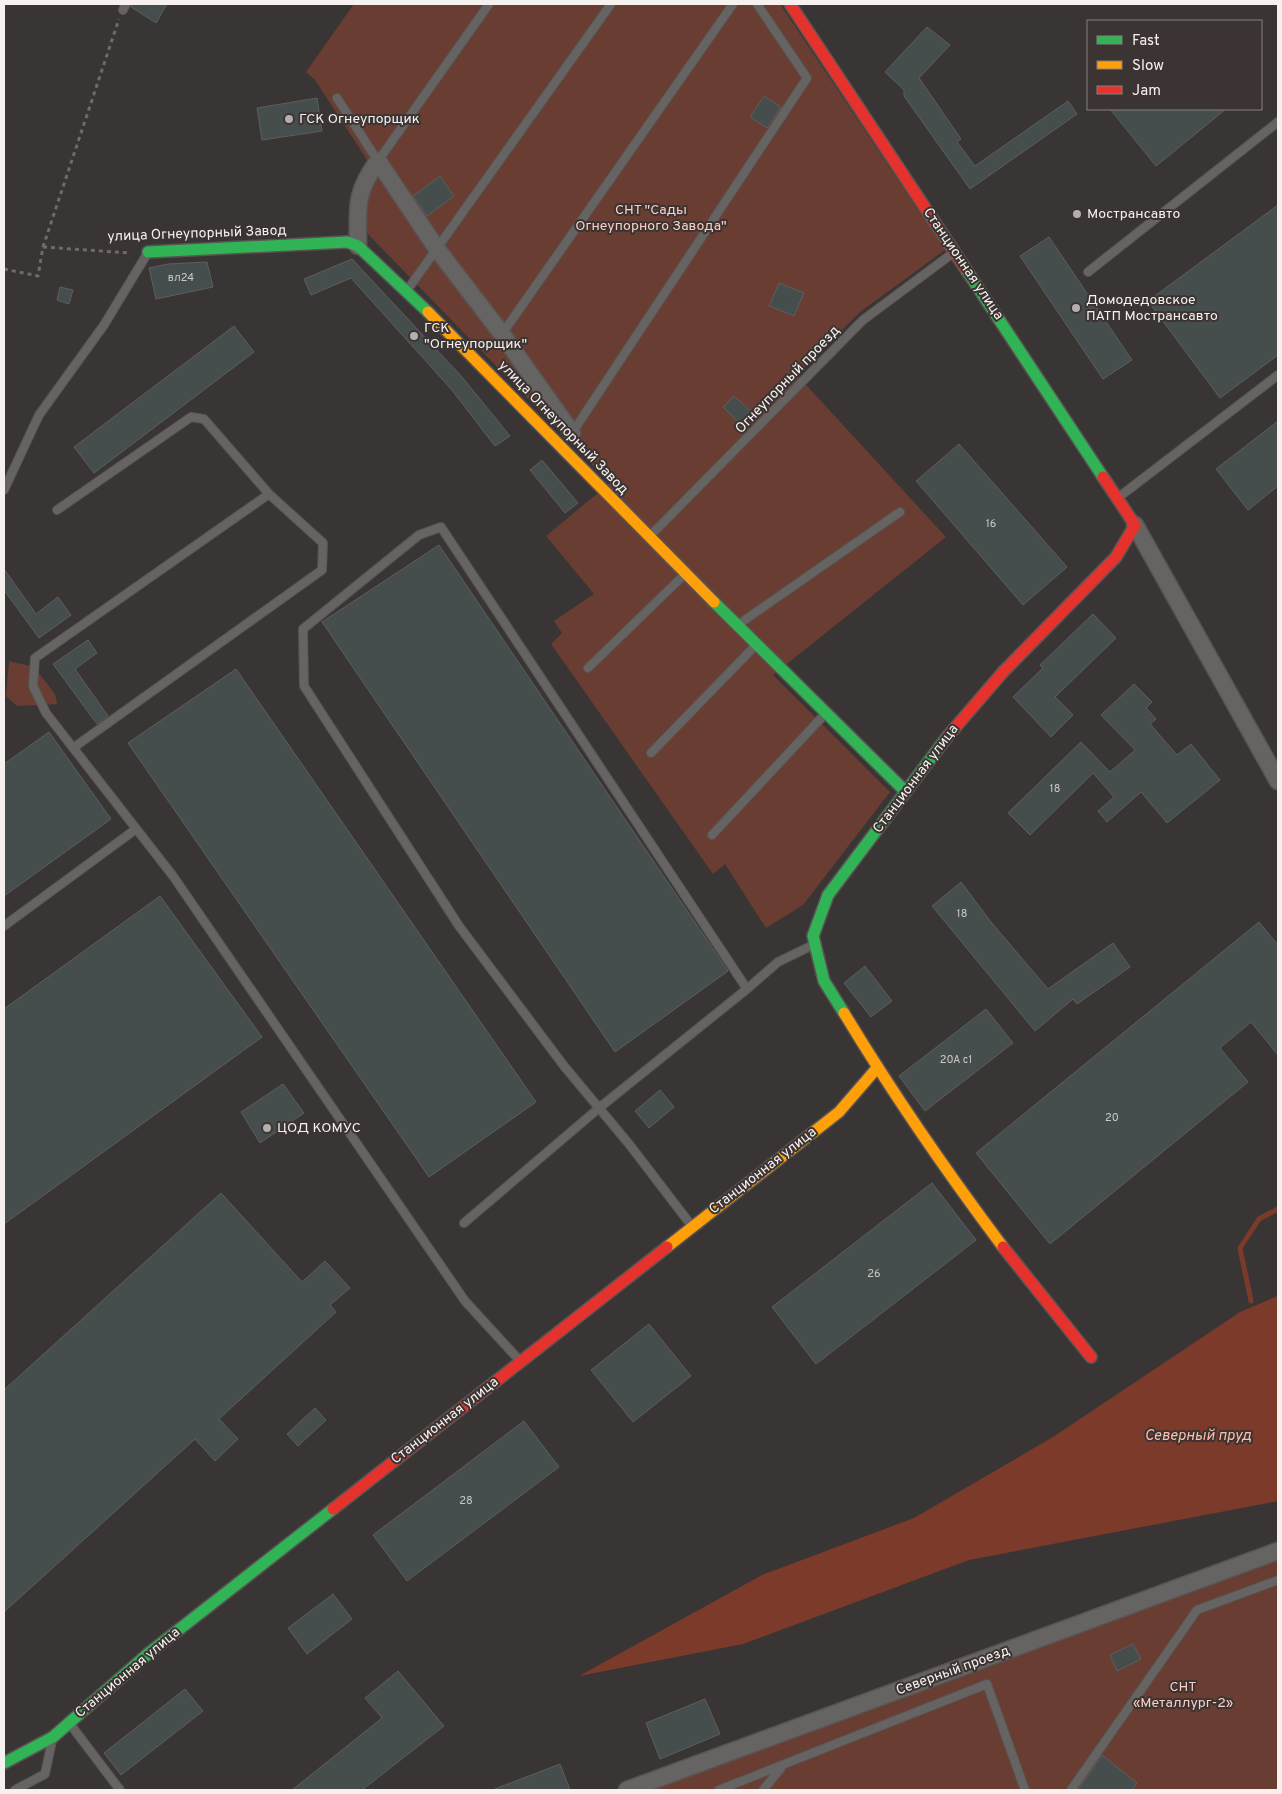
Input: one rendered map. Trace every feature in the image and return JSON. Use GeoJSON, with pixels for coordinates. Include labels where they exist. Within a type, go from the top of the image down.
{"type":"FeatureCollection","features":[{"type":"Feature","properties":{"kind":"street","name":"Станционная улица"},"geometry":{"type":"LineString","coordinates":[[790,4],[1135,524],[1278,780]]}},
{"type":"Feature","properties":{"kind":"street"},"geometry":{"type":"LineString","coordinates":[[358,246],[358,195],[367,176],[378,161],[437,249],[502,334],[572,434]]}},
{"type":"Feature","properties":{"kind":"street","name":"улица Огнеупорный Завод"},"geometry":{"type":"LineString","coordinates":[[148,252],[347,242],[358,246],[406,291],[648,537],[906,792]]}},
{"type":"Feature","properties":{"kind":"street","name":"Станционная улица"},"geometry":{"type":"LineString","coordinates":[[1091,1357],[1038,1293],[955,1183],[877,1068],[824,981],[813,936],[828,895],[950,733],[1003,672],[1116,557],[1135,524]]}},
{"type":"Feature","properties":{"kind":"street","name":"Станционная улица"},"geometry":{"type":"LineString","coordinates":[[4,1763],[53,1737],[149,1653],[839,1112],[877,1068]]}},
{"type":"Feature","properties":{"kind":"street","name":"Северный проезд"},"geometry":{"type":"LineString","coordinates":[[627,1790],[1278,1551]]}},
{"type":"Feature","properties":{"kind":"lane"},"geometry":{"type":"LineString","coordinates":[[337,98],[378,161],[490,4]]}},
{"type":"Feature","properties":{"kind":"lane"},"geometry":{"type":"LineString","coordinates":[[406,291],[611,4]]}},
{"type":"Feature","properties":{"kind":"lane"},"geometry":{"type":"LineString","coordinates":[[502,334],[733,4]]}},
{"type":"Feature","properties":{"kind":"lane"},"geometry":{"type":"LineString","coordinates":[[572,434],[807,78],[757,4]]}},
{"type":"Feature","properties":{"kind":"lane"},"geometry":{"type":"LineString","coordinates":[[1088,272],[1278,122]]}},
{"type":"Feature","properties":{"kind":"lane"},"geometry":{"type":"LineString","coordinates":[[4,490],[39,415],[104,324],[148,252]]}},
{"type":"Feature","properties":{"kind":"lane","name":"Огнеупорный проезд"},"geometry":{"type":"LineString","coordinates":[[648,537],[863,320],[954,252]]}},
{"type":"Feature","properties":{"kind":"lane"},"geometry":{"type":"LineString","coordinates":[[1118,498],[1278,375]]}},
{"type":"Feature","properties":{"kind":"lane"},"geometry":{"type":"LineString","coordinates":[[57,510],[191,417],[204,419],[269,494],[323,543],[322,570],[73,748]]}},
{"type":"Feature","properties":{"kind":"lane"},"geometry":{"type":"LineString","coordinates":[[269,494],[35,658],[32,686],[46,713],[179,884],[465,1301],[521,1361]]}},
{"type":"Feature","properties":{"kind":"lane"},"geometry":{"type":"LineString","coordinates":[[737,626],[900,512]]}},
{"type":"Feature","properties":{"kind":"lane"},"geometry":{"type":"LineString","coordinates":[[693,1227],[630,1144],[564,1066],[459,926],[304,686],[303,629],[419,534],[441,527],[747,989]]}},
{"type":"Feature","properties":{"kind":"lane"},"geometry":{"type":"LineString","coordinates":[[588,668],[685,574]]}},
{"type":"Feature","properties":{"kind":"lane"},"geometry":{"type":"LineString","coordinates":[[651,753],[757,645]]}},
{"type":"Feature","properties":{"kind":"lane"},"geometry":{"type":"LineString","coordinates":[[712,835],[827,713]]}},
{"type":"Feature","properties":{"kind":"lane"},"geometry":{"type":"LineString","coordinates":[[4,926],[136,829]]}},
{"type":"Feature","properties":{"kind":"lane"},"geometry":{"type":"LineString","coordinates":[[464,1223],[599,1108],[778,962],[815,944]]}},
{"type":"Feature","properties":{"kind":"lane"},"geometry":{"type":"LineString","coordinates":[[1071,1790],[1197,1610],[1278,1580]]}},
{"type":"Feature","properties":{"kind":"lane","name":"Северный проезд"},"geometry":{"type":"LineString","coordinates":[[719,1790],[782,1767],[987,1684],[1025,1790]]}},
{"type":"Feature","properties":{"kind":"lane"},"geometry":{"type":"LineString","coordinates":[[69,1723],[120,1790]]}},
{"type":"Feature","properties":{"kind":"lane"},"geometry":{"type":"LineString","coordinates":[[15,1790],[45,1774],[53,1737]]}},
{"type":"Feature","properties":{"kind":"lane"},"geometry":{"type":"LineString","coordinates":[[764,1790],[782,1767]]}},
{"type":"Feature","properties":{"kind":"path"},"geometry":{"type":"LineString","coordinates":[[4,269],[38,276],[43,247],[124,7]]}},
{"type":"Feature","properties":{"kind":"path","name":"улица Огнеупорный Завод"},"geometry":{"type":"LineString","coordinates":[[43,247],[114,253],[148,252]]}},
{"type":"Feature","properties":{"kind":"green space","name":"СНТ \"Сады Огнеупорного Завода\""},"geometry":{"type":"Polygon","coordinates":[[[354,4],[780,4],[945,250],[860,312],[797,375],[946,537],[773,675],[890,792],[803,905],[766,928],[725,864],[713,874],[551,644],[562,633],[554,621],[594,594],[546,536],[610,483],[361,227],[371,166],[315,80],[306,72],[354,4]]]}},
{"type":"Feature","properties":{"kind":"green space"},"geometry":{"type":"Polygon","coordinates":[[[9,661],[34,667],[55,694],[57,704],[17,706],[6,696],[9,661]]]}},
{"type":"Feature","properties":{"kind":"green space","name":"СНТ «Металлург-2»"},"geometry":{"type":"Polygon","coordinates":[[[1278,1559],[1278,1790],[650,1790],[1278,1559]]]}},
{"type":"Feature","properties":{"kind":"water","name":"Северный пруд"},"geometry":{"type":"Polygon","coordinates":[[[1278,1296],[1278,1501],[969,1560],[743,1644],[579,1676],[762,1575],[914,1518],[1053,1437],[1240,1312],[1278,1296]]]}},
{"type":"Feature","properties":{"kind":"building"},"geometry":{"type":"Polygon","coordinates":[[[132,4],[167,4],[156,23],[131,7],[132,4]]]}},
{"type":"Feature","properties":{"kind":"building"},"geometry":{"type":"Polygon","coordinates":[[[927,27],[950,45],[919,78],[961,139],[957,142],[975,166],[1068,101],[1077,114],[970,189],[904,96],[904,90],[885,72],[927,27]]]}},
{"type":"Feature","properties":{"kind":"building"},"geometry":{"type":"Polygon","coordinates":[[[764,96],[781,107],[767,128],[750,117],[764,96]]]}},
{"type":"Feature","properties":{"kind":"building","name":"ГСК Огнеупорщик"},"geometry":{"type":"Polygon","coordinates":[[[317,98],[322,131],[262,140],[257,108],[317,98]]]}},
{"type":"Feature","properties":{"kind":"building"},"geometry":{"type":"Polygon","coordinates":[[[1111,110],[1225,110],[1156,166],[1111,110]]]}},
{"type":"Feature","properties":{"kind":"building"},"geometry":{"type":"Polygon","coordinates":[[[440,176],[454,196],[427,216],[413,196],[440,176]]]}},
{"type":"Feature","properties":{"kind":"building"},"geometry":{"type":"Polygon","coordinates":[[[1278,205],[1278,355],[1220,398],[1148,301],[1278,205]]]}},
{"type":"Feature","properties":{"kind":"building","name":"Домодедовское ПАТП Мострансавто"},"geometry":{"type":"Polygon","coordinates":[[[1049,237],[1132,360],[1103,379],[1020,256],[1049,237]]]}},
{"type":"Feature","properties":{"kind":"building","name":"ГСК \"Огнеупорщик\""},"geometry":{"type":"Polygon","coordinates":[[[352,259],[462,377],[510,436],[495,446],[451,389],[351,278],[311,295],[304,279],[352,259]]]}},
{"type":"Feature","properties":{"kind":"building"},"geometry":{"type":"Polygon","coordinates":[[[207,262],[213,287],[156,299],[149,268],[168,264],[207,262]]]}},
{"type":"Feature","properties":{"kind":"building"},"geometry":{"type":"Polygon","coordinates":[[[779,283],[804,293],[794,316],[769,306],[779,283]]]}},
{"type":"Feature","properties":{"kind":"building"},"geometry":{"type":"Polygon","coordinates":[[[60,287],[73,290],[69,304],[57,300],[60,287]]]}},
{"type":"Feature","properties":{"kind":"building"},"geometry":{"type":"Polygon","coordinates":[[[234,326],[254,352],[94,473],[74,447],[234,326]]]}},
{"type":"Feature","properties":{"kind":"building"},"geometry":{"type":"Polygon","coordinates":[[[734,396],[752,412],[740,424],[723,407],[734,396]]]}},
{"type":"Feature","properties":{"kind":"building"},"geometry":{"type":"Polygon","coordinates":[[[1278,421],[1278,486],[1248,510],[1216,469],[1278,421]]]}},
{"type":"Feature","properties":{"kind":"building"},"geometry":{"type":"Polygon","coordinates":[[[959,444],[1067,567],[1023,605],[916,481],[959,444]]]}},
{"type":"Feature","properties":{"kind":"building"},"geometry":{"type":"Polygon","coordinates":[[[542,460],[578,503],[565,513],[530,470],[542,460]]]}},
{"type":"Feature","properties":{"kind":"building"},"geometry":{"type":"Polygon","coordinates":[[[439,545],[728,971],[615,1052],[322,622],[439,545]]]}},
{"type":"Feature","properties":{"kind":"building"},"geometry":{"type":"Polygon","coordinates":[[[4,569],[36,614],[58,597],[71,615],[39,638],[4,590],[4,569]]]}},
{"type":"Feature","properties":{"kind":"building"},"geometry":{"type":"Polygon","coordinates":[[[1093,614],[1116,638],[1055,697],[1073,715],[1051,737],[1013,697],[1043,668],[1040,665],[1093,614]]]}},
{"type":"Feature","properties":{"kind":"building"},"geometry":{"type":"Polygon","coordinates":[[[88,640],[97,653],[75,669],[108,716],[97,724],[53,664],[88,640]]]}},
{"type":"Feature","properties":{"kind":"building"},"geometry":{"type":"Polygon","coordinates":[[[236,669],[536,1102],[429,1177],[128,743],[236,669]]]}},
{"type":"Feature","properties":{"kind":"building"},"geometry":{"type":"Polygon","coordinates":[[[1134,684],[1152,702],[1146,708],[1156,719],[1150,724],[1177,755],[1191,744],[1220,780],[1167,823],[1141,792],[1107,822],[1098,811],[1114,797],[1093,773],[1030,835],[1008,813],[1081,742],[1110,772],[1135,750],[1101,715],[1134,684]]]}},
{"type":"Feature","properties":{"kind":"building"},"geometry":{"type":"Polygon","coordinates":[[[49,732],[111,819],[4,896],[4,764],[49,732]]]}},
{"type":"Feature","properties":{"kind":"building"},"geometry":{"type":"Polygon","coordinates":[[[961,882],[991,922],[1048,989],[1113,943],[1130,967],[1077,1004],[1073,999],[1035,1031],[932,906],[961,882]]]}},
{"type":"Feature","properties":{"kind":"building"},"geometry":{"type":"Polygon","coordinates":[[[160,896],[262,1037],[4,1224],[4,1009],[160,896]]]}},
{"type":"Feature","properties":{"kind":"building"},"geometry":{"type":"Polygon","coordinates":[[[1259,922],[1278,945],[1278,1055],[1251,1022],[1220,1048],[1248,1082],[1050,1244],[976,1153],[1259,922]]]}},
{"type":"Feature","properties":{"kind":"building"},"geometry":{"type":"Polygon","coordinates":[[[865,966],[892,1001],[871,1017],[844,983],[865,966]]]}},
{"type":"Feature","properties":{"kind":"building"},"geometry":{"type":"Polygon","coordinates":[[[986,1009],[1013,1043],[925,1111],[899,1076],[986,1009]]]}},
{"type":"Feature","properties":{"kind":"building","name":"ЦОД КОМУС"},"geometry":{"type":"Polygon","coordinates":[[[283,1084],[304,1113],[260,1143],[241,1112],[283,1084]]]}},
{"type":"Feature","properties":{"kind":"building"},"geometry":{"type":"Polygon","coordinates":[[[660,1090],[674,1107],[649,1128],[635,1111],[660,1090]]]}},
{"type":"Feature","properties":{"kind":"building"},"geometry":{"type":"Polygon","coordinates":[[[932,1183],[976,1240],[816,1364],[772,1307],[932,1183]]]}},
{"type":"Feature","properties":{"kind":"building"},"geometry":{"type":"Polygon","coordinates":[[[221,1193],[302,1282],[325,1261],[350,1288],[330,1305],[336,1312],[219,1419],[238,1439],[215,1461],[195,1439],[4,1612],[4,1390],[221,1193]]]}},
{"type":"Feature","properties":{"kind":"building"},"geometry":{"type":"Polygon","coordinates":[[[649,1324],[691,1376],[633,1422],[591,1370],[649,1324]]]}},
{"type":"Feature","properties":{"kind":"building"},"geometry":{"type":"Polygon","coordinates":[[[315,1408],[326,1420],[298,1446],[287,1434],[315,1408]]]}},
{"type":"Feature","properties":{"kind":"building"},"geometry":{"type":"Polygon","coordinates":[[[524,1421],[559,1467],[407,1581],[373,1535],[524,1421]]]}},
{"type":"Feature","properties":{"kind":"building"},"geometry":{"type":"Polygon","coordinates":[[[333,1594],[352,1619],[307,1654],[288,1628],[333,1594]]]}},
{"type":"Feature","properties":{"kind":"building"},"geometry":{"type":"Polygon","coordinates":[[[1133,1644],[1141,1659],[1117,1671],[1110,1655],[1133,1644]]]}},
{"type":"Feature","properties":{"kind":"building"},"geometry":{"type":"Polygon","coordinates":[[[398,1671],[444,1726],[362,1790],[292,1790],[382,1718],[365,1698],[398,1671]]]}},
{"type":"Feature","properties":{"kind":"building"},"geometry":{"type":"Polygon","coordinates":[[[185,1689],[203,1711],[121,1775],[104,1753],[185,1689]]]}},
{"type":"Feature","properties":{"kind":"building"},"geometry":{"type":"Polygon","coordinates":[[[705,1699],[720,1734],[660,1759],[646,1723],[705,1699]]]}},
{"type":"Feature","properties":{"kind":"building"},"geometry":{"type":"Polygon","coordinates":[[[1102,1755],[1137,1783],[1132,1790],[1078,1790],[1102,1755]]]}},
{"type":"Feature","properties":{"kind":"building"},"geometry":{"type":"Polygon","coordinates":[[[560,1764],[570,1790],[495,1790],[495,1789],[560,1764]]]}},
{"type":"Feature","properties":{"kind":"waterway"},"geometry":{"type":"LineString","coordinates":[[1251,1301],[1240,1248],[1259,1219],[1278,1209]]}},
{"type":"Feature","properties":{"kind":"traffic: fast"},"geometry":{"type":"LineString","coordinates":[[148,252],[347,242],[358,246],[428,312]]}},
{"type":"Feature","properties":{"kind":"traffic: fast"},"geometry":{"type":"LineString","coordinates":[[965,268],[1103,477]]}},
{"type":"Feature","properties":{"kind":"traffic: fast"},"geometry":{"type":"LineString","coordinates":[[714,602],[906,792]]}},
{"type":"Feature","properties":{"kind":"traffic: fast"},"geometry":{"type":"LineString","coordinates":[[844,1013],[824,981],[813,936],[828,895],[947,737]]}},
{"type":"Feature","properties":{"kind":"traffic: fast"},"geometry":{"type":"LineString","coordinates":[[4,1763],[53,1737],[149,1653],[333,1509]]}},
{"type":"Feature","properties":{"kind":"traffic: slow"},"geometry":{"type":"LineString","coordinates":[[428,312],[714,602]]}},
{"type":"Feature","properties":{"kind":"traffic: slow"},"geometry":{"type":"LineString","coordinates":[[844,1013],[920,1132],[1003,1247]]}},
{"type":"Feature","properties":{"kind":"traffic: slow"},"geometry":{"type":"LineString","coordinates":[[667,1247],[839,1112],[877,1068]]}},
{"type":"Feature","properties":{"kind":"traffic: jam"},"geometry":{"type":"LineString","coordinates":[[790,4],[965,268]]}},
{"type":"Feature","properties":{"kind":"traffic: jam"},"geometry":{"type":"LineString","coordinates":[[947,737],[1003,672],[1116,557],[1135,525],[1103,477]]}},
{"type":"Feature","properties":{"kind":"traffic: jam"},"geometry":{"type":"LineString","coordinates":[[333,1509],[667,1247]]}},
{"type":"Feature","properties":{"kind":"traffic: jam"},"geometry":{"type":"LineString","coordinates":[[1003,1247],[1091,1357]]}},
{"type":"Feature","properties":{"kind":"place","name":"ГСК Огнеупорщик"},"geometry":{"type":"Point","coordinates":[289,119]}},
{"type":"Feature","properties":{"kind":"place","name":"Мострансавто"},"geometry":{"type":"Point","coordinates":[1077,214]}},
{"type":"Feature","properties":{"kind":"place","name":"Домодедовское ПАТП Мострансавто"},"geometry":{"type":"Point","coordinates":[1076,308]}},
{"type":"Feature","properties":{"kind":"place","name":"ГСК \"Огнеупорщик\""},"geometry":{"type":"Point","coordinates":[414,336]}},
{"type":"Feature","properties":{"kind":"place","name":"ЦОД КОМУС"},"geometry":{"type":"Point","coordinates":[267,1128]}}]}
